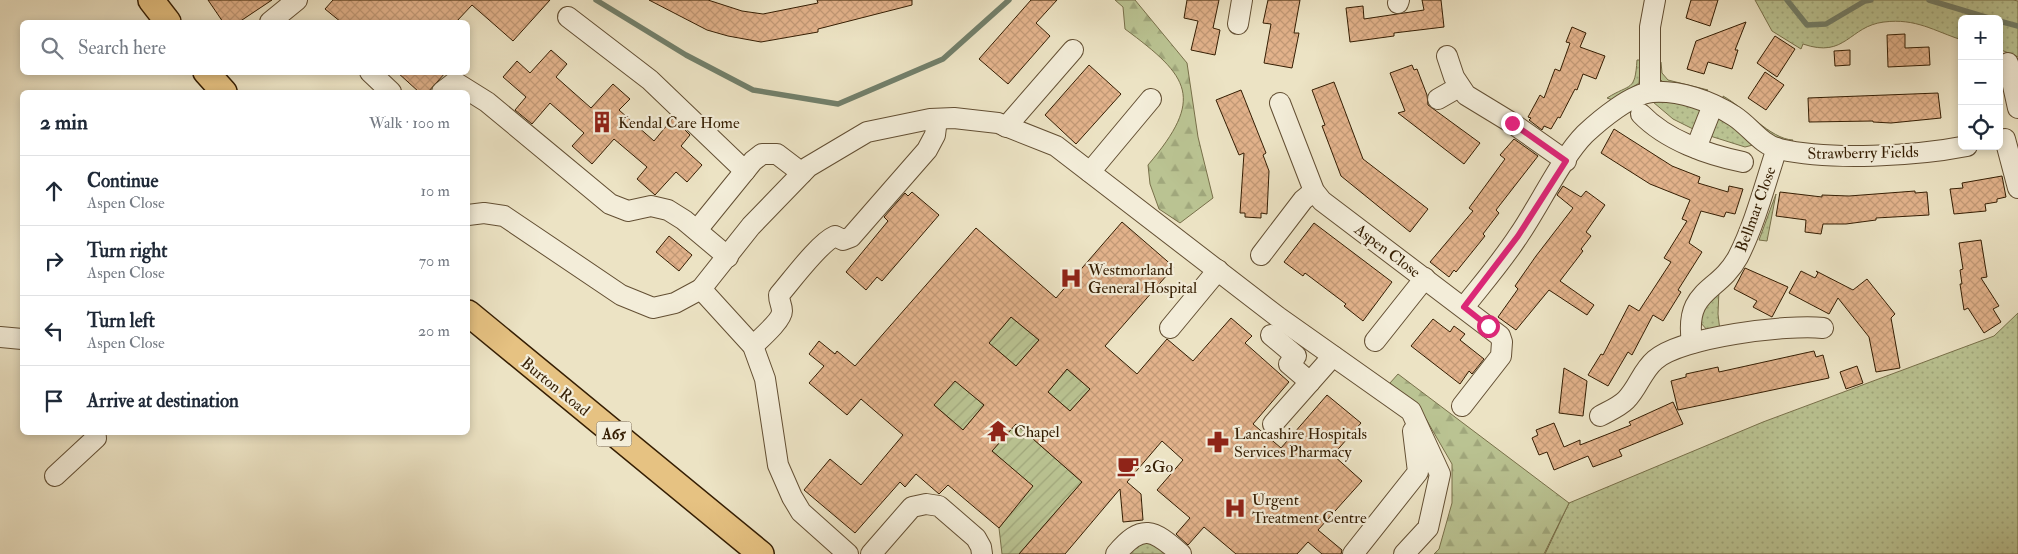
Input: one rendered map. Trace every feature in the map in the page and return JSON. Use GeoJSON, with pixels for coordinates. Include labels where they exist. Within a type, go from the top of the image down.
{"type":"FeatureCollection","features":[{"type":"Feature","properties":{"kind":"main road"},"geometry":{"type":"LineString","coordinates":[[151,0],[166,20]]}},
{"type":"Feature","properties":{"kind":"main road"},"geometry":{"type":"LineString","coordinates":[[209,75],[222,90]]}},
{"type":"Feature","properties":{"kind":"main road","name":"Burton Road"},"geometry":{"type":"LineString","coordinates":[[470,315],[761,554]]}},
{"type":"Feature","properties":{"kind":"street"},"geometry":{"type":"LineString","coordinates":[[272,20],[297,0]]}},
{"type":"Feature","properties":{"kind":"street"},"geometry":{"type":"LineString","coordinates":[[1238,24],[1242,0]]}},
{"type":"Feature","properties":{"kind":"street"},"geometry":{"type":"LineString","coordinates":[[1650,92],[1650,27],[1655,0]]}},
{"type":"Feature","properties":{"kind":"street"},"geometry":{"type":"LineString","coordinates":[[568,17],[650,80],[745,171]]}},
{"type":"Feature","properties":{"kind":"street"},"geometry":{"type":"LineString","coordinates":[[1006,127],[1073,50]]}},
{"type":"Feature","properties":{"kind":"street"},"geometry":{"type":"LineString","coordinates":[[1447,56],[1459,87],[1478,104],[1512,123],[1566,161],[1518,236],[1464,307]]}},
{"type":"Feature","properties":{"kind":"street"},"geometry":{"type":"LineString","coordinates":[[2008,63],[2018,108]]}},
{"type":"Feature","properties":{"kind":"street"},"geometry":{"type":"LineString","coordinates":[[373,75],[389,90]]}},
{"type":"Feature","properties":{"kind":"street"},"geometry":{"type":"LineString","coordinates":[[445,90],[455,82],[467,90]]}},
{"type":"Feature","properties":{"kind":"street"},"geometry":{"type":"LineString","coordinates":[[1438,99],[1459,87]]}},
{"type":"Feature","properties":{"kind":"street"},"geometry":{"type":"LineString","coordinates":[[470,92],[486,102],[610,204],[628,211],[651,206],[668,210],[697,230],[728,257]]}},
{"type":"Feature","properties":{"kind":"street","name":"Strawberry Fields"},"geometry":{"type":"LineString","coordinates":[[1566,161],[1583,136],[1600,120],[1625,104],[1650,92],[1676,93],[1713,105],[1734,116],[1762,141],[1776,148],[1808,153],[1880,154],[1958,147]]}},
{"type":"Feature","properties":{"kind":"street"},"geometry":{"type":"LineString","coordinates":[[1090,172],[1151,99]]}},
{"type":"Feature","properties":{"kind":"street","name":"Aspen Close"},"geometry":{"type":"LineString","coordinates":[[1280,103],[1314,191],[1322,201],[1500,336],[1502,342],[1501,356],[1462,406]]}},
{"type":"Feature","properties":{"kind":"street"},"geometry":{"type":"LineString","coordinates":[[1696,148],[1713,105]]}},
{"type":"Feature","properties":{"kind":"street"},"geometry":{"type":"LineString","coordinates":[[1641,114],[1662,130],[1696,148],[1723,158],[1743,162]]}},
{"type":"Feature","properties":{"kind":"street"},"geometry":{"type":"LineString","coordinates":[[470,216],[484,213],[504,216],[621,295],[653,308],[675,303],[701,289],[751,226],[808,167],[867,132],[937,119],[954,118],[998,123],[1056,146],[1333,356],[1411,411],[1440,474],[1428,528],[1404,554]]}},
{"type":"Feature","properties":{"kind":"street"},"geometry":{"type":"LineString","coordinates":[[753,346],[782,316],[779,295],[829,238],[835,236],[844,240],[851,236],[927,150],[935,136],[937,119]]}},
{"type":"Feature","properties":{"kind":"street"},"geometry":{"type":"LineString","coordinates":[[2007,138],[2018,188]]}},
{"type":"Feature","properties":{"kind":"street","name":"Bellmar Close"},"geometry":{"type":"LineString","coordinates":[[1692,343],[1690,319],[1695,304],[1737,258],[1776,148]]}},
{"type":"Feature","properties":{"kind":"street"},"geometry":{"type":"LineString","coordinates":[[697,230],[745,171],[762,154],[777,154],[802,173]]}},
{"type":"Feature","properties":{"kind":"street"},"geometry":{"type":"LineString","coordinates":[[1261,255],[1303,200],[1314,191]]}},
{"type":"Feature","properties":{"kind":"street"},"geometry":{"type":"LineString","coordinates":[[1170,328],[1218,270]]}},
{"type":"Feature","properties":{"kind":"street"},"geometry":{"type":"LineString","coordinates":[[1375,341],[1425,278]]}},
{"type":"Feature","properties":{"kind":"street"},"geometry":{"type":"LineString","coordinates":[[701,289],[753,346],[765,379],[778,465],[788,490],[801,512],[848,554]]}},
{"type":"Feature","properties":{"kind":"street"},"geometry":{"type":"LineString","coordinates":[[1600,416],[1626,400],[1644,371],[1666,352],[1692,343],[1794,326],[1823,328]]}},
{"type":"Feature","properties":{"kind":"street"},"geometry":{"type":"LineString","coordinates":[[1271,335],[1296,356],[1289,364],[1310,382]]}},
{"type":"Feature","properties":{"kind":"street"},"geometry":{"type":"LineString","coordinates":[[0,337],[20,338]]}},
{"type":"Feature","properties":{"kind":"street"},"geometry":{"type":"LineString","coordinates":[[1273,424],[1333,356]]}},
{"type":"Feature","properties":{"kind":"street"},"geometry":{"type":"LineString","coordinates":[[1354,554],[1418,472],[1411,411]]}},
{"type":"Feature","properties":{"kind":"street"},"geometry":{"type":"LineString","coordinates":[[55,476],[91,445],[96,438],[96,435]]}},
{"type":"Feature","properties":{"kind":"street"},"geometry":{"type":"LineString","coordinates":[[1406,488],[1432,512]]}},
{"type":"Feature","properties":{"kind":"street"},"geometry":{"type":"LineString","coordinates":[[872,554],[912,507],[926,504],[939,506],[976,538],[981,547],[982,554]]}},
{"type":"Feature","properties":{"kind":"street"},"geometry":{"type":"LineString","coordinates":[[1116,554],[1136,534],[1145,532],[1155,533],[1181,554]]}},
{"type":"Feature","properties":{"kind":"green space"},"geometry":{"type":"Polygon","coordinates":[[[1115,0],[1135,0],[1187,63],[1198,137],[1213,198],[1180,223],[1159,209],[1150,184],[1148,165],[1166,142],[1178,122],[1183,105],[1182,90],[1176,75],[1164,61],[1125,29],[1123,7],[1115,0]]]}},
{"type":"Feature","properties":{"kind":"green space"},"geometry":{"type":"Polygon","coordinates":[[[1755,0],[2018,1],[2018,57],[2003,51],[2003,15],[1958,15],[1958,38],[1925,26],[1895,21],[1872,25],[1838,45],[1817,48],[1803,44],[1801,49],[1772,31],[1755,0]]]}},
{"type":"Feature","properties":{"kind":"green space"},"geometry":{"type":"Polygon","coordinates":[[[1637,60],[1641,60],[1639,83],[1613,100],[1607,98],[1627,88],[1633,82],[1637,60]]]}},
{"type":"Feature","properties":{"kind":"green space"},"geometry":{"type":"Polygon","coordinates":[[[1657,62],[1661,62],[1662,73],[1668,80],[1708,90],[1704,93],[1664,83],[1660,79],[1657,62]]]}},
{"type":"Feature","properties":{"kind":"green space"},"geometry":{"type":"Polygon","coordinates":[[[1723,96],[1767,129],[1784,138],[1793,140],[1790,145],[1784,144],[1724,102],[1723,96]]]}},
{"type":"Feature","properties":{"kind":"green space"},"geometry":{"type":"Polygon","coordinates":[[[1653,102],[1672,102],[1701,109],[1697,131],[1673,119],[1653,102]]]}},
{"type":"Feature","properties":{"kind":"green space"},"geometry":{"type":"Polygon","coordinates":[[[1719,119],[1731,124],[1753,145],[1745,147],[1707,135],[1715,121],[1719,119]]]}},
{"type":"Feature","properties":{"kind":"green space"},"geometry":{"type":"Polygon","coordinates":[[[1776,194],[1767,241],[1759,240],[1776,194]]]}},
{"type":"Feature","properties":{"kind":"green space"},"geometry":{"type":"Polygon","coordinates":[[[977,288],[1000,330],[1011,317],[1039,340],[1016,366],[995,348],[990,353],[977,288]]]}},
{"type":"Feature","properties":{"kind":"green space"},"geometry":{"type":"Polygon","coordinates":[[[1719,289],[1718,314],[1720,331],[1708,331],[1700,322],[1701,310],[1719,289]]]}},
{"type":"Feature","properties":{"kind":"green space"},"geometry":{"type":"Polygon","coordinates":[[[2018,313],[2018,554],[1545,554],[1569,503],[1763,422],[1994,336],[2018,313]]]}},
{"type":"Feature","properties":{"kind":"green space"},"geometry":{"type":"Polygon","coordinates":[[[929,344],[958,383],[984,405],[963,430],[934,405],[929,344]]]}},
{"type":"Feature","properties":{"kind":"green space"},"geometry":{"type":"Polygon","coordinates":[[[1067,369],[1090,389],[1070,411],[1048,392],[1067,369]]]}},
{"type":"Feature","properties":{"kind":"green space"},"geometry":{"type":"Polygon","coordinates":[[[1398,374],[1569,503],[1544,554],[1434,554],[1439,549],[1452,503],[1452,464],[1426,419],[1390,383],[1398,374]]]}},
{"type":"Feature","properties":{"kind":"green space"},"geometry":{"type":"Polygon","coordinates":[[[1016,424],[1082,482],[1019,554],[1002,554],[999,528],[1032,486],[992,451],[1016,424]]]}},
{"type":"Feature","properties":{"kind":"green space"},"geometry":{"type":"Polygon","coordinates":[[[1150,542],[1168,554],[1130,554],[1125,550],[1130,546],[1150,542]]]}},
{"type":"Feature","properties":{"kind":"building"},"geometry":{"type":"Polygon","coordinates":[[[208,0],[272,0],[242,20],[222,20],[208,0]]]}},
{"type":"Feature","properties":{"kind":"building"},"geometry":{"type":"Polygon","coordinates":[[[333,0],[550,0],[513,41],[472,5],[458,20],[339,20],[325,9],[333,0]]]}},
{"type":"Feature","properties":{"kind":"building"},"geometry":{"type":"Polygon","coordinates":[[[649,0],[708,0],[742,11],[763,14],[818,3],[817,0],[912,0],[912,5],[818,29],[818,32],[761,42],[707,30],[649,0]]]}},
{"type":"Feature","properties":{"kind":"building"},"geometry":{"type":"Polygon","coordinates":[[[1031,0],[1057,0],[1036,23],[1050,36],[1008,84],[979,59],[1031,0]]]}},
{"type":"Feature","properties":{"kind":"building"},"geometry":{"type":"Polygon","coordinates":[[[1187,0],[1219,0],[1213,28],[1220,30],[1215,55],[1191,50],[1198,21],[1184,18],[1187,0]]]}},
{"type":"Feature","properties":{"kind":"building"},"geometry":{"type":"Polygon","coordinates":[[[1268,0],[1300,0],[1294,33],[1299,33],[1292,68],[1264,63],[1271,24],[1263,23],[1268,0]]]}},
{"type":"Feature","properties":{"kind":"building"},"geometry":{"type":"Polygon","coordinates":[[[1422,0],[1441,0],[1444,27],[1394,33],[1394,36],[1350,42],[1346,8],[1363,6],[1364,19],[1424,10],[1422,0]]]}},
{"type":"Feature","properties":{"kind":"building"},"geometry":{"type":"Polygon","coordinates":[[[1691,0],[1718,0],[1710,26],[1686,18],[1691,0]]]}},
{"type":"Feature","properties":{"kind":"building"},"geometry":{"type":"Polygon","coordinates":[[[1746,22],[1735,50],[1738,50],[1732,69],[1708,62],[1704,74],[1687,69],[1696,41],[1746,22]]]}},
{"type":"Feature","properties":{"kind":"building"},"geometry":{"type":"Polygon","coordinates":[[[1572,27],[1586,33],[1580,47],[1605,56],[1596,79],[1583,74],[1577,90],[1575,89],[1560,118],[1558,117],[1551,129],[1544,126],[1542,130],[1529,120],[1531,118],[1528,117],[1540,95],[1544,98],[1555,69],[1560,71],[1570,43],[1566,42],[1572,27]]]}},
{"type":"Feature","properties":{"kind":"building"},"geometry":{"type":"Polygon","coordinates":[[[1905,34],[1905,48],[1929,47],[1930,65],[1888,67],[1887,35],[1905,34]]]}},
{"type":"Feature","properties":{"kind":"building"},"geometry":{"type":"Polygon","coordinates":[[[1775,36],[1795,49],[1777,77],[1757,63],[1775,36]]]}},
{"type":"Feature","properties":{"kind":"building","name":"Kendal Care Home"},"geometry":{"type":"Polygon","coordinates":[[[551,50],[567,64],[556,77],[591,108],[613,84],[630,99],[619,110],[654,141],[673,118],[690,135],[681,146],[702,165],[687,182],[676,172],[655,195],[637,179],[647,167],[614,139],[592,164],[572,146],[584,133],[550,103],[532,124],[515,110],[526,97],[503,77],[517,61],[530,73],[551,50]]]}},
{"type":"Feature","properties":{"kind":"building"},"geometry":{"type":"Polygon","coordinates":[[[1850,50],[1850,65],[1835,66],[1834,51],[1850,50]]]}},
{"type":"Feature","properties":{"kind":"building"},"geometry":{"type":"Polygon","coordinates":[[[1089,65],[1121,94],[1076,144],[1045,115],[1089,65]]]}},
{"type":"Feature","properties":{"kind":"building"},"geometry":{"type":"Polygon","coordinates":[[[1412,65],[1414,70],[1417,69],[1427,95],[1428,105],[1480,143],[1464,164],[1398,113],[1405,111],[1390,73],[1412,65]]]}},
{"type":"Feature","properties":{"kind":"building"},"geometry":{"type":"Polygon","coordinates":[[[1765,72],[1784,85],[1766,110],[1748,98],[1765,72]]]}},
{"type":"Feature","properties":{"kind":"building"},"geometry":{"type":"Polygon","coordinates":[[[400,75],[443,75],[430,90],[417,90],[400,75]]]}},
{"type":"Feature","properties":{"kind":"building"},"geometry":{"type":"Polygon","coordinates":[[[1334,82],[1363,159],[1428,209],[1410,232],[1341,176],[1322,126],[1325,125],[1312,90],[1334,82]]]}},
{"type":"Feature","properties":{"kind":"building"},"geometry":{"type":"Polygon","coordinates":[[[1241,90],[1266,153],[1263,155],[1269,171],[1267,214],[1261,213],[1261,218],[1245,217],[1245,213],[1240,213],[1244,153],[1239,155],[1216,100],[1241,90]]]}},
{"type":"Feature","properties":{"kind":"building"},"geometry":{"type":"Polygon","coordinates":[[[1938,93],[1941,118],[1891,123],[1873,121],[1809,122],[1808,98],[1938,93]]]}},
{"type":"Feature","properties":{"kind":"building"},"geometry":{"type":"Polygon","coordinates":[[[1614,129],[1672,166],[1700,177],[1698,183],[1728,192],[1729,186],[1743,189],[1735,214],[1726,212],[1724,217],[1701,211],[1689,243],[1702,252],[1678,290],[1681,292],[1663,321],[1653,315],[1632,355],[1628,352],[1608,386],[1588,375],[1601,354],[1603,355],[1629,305],[1639,311],[1671,262],[1664,258],[1687,221],[1682,219],[1690,200],[1650,184],[1601,153],[1614,129]]]}},
{"type":"Feature","properties":{"kind":"building"},"geometry":{"type":"Polygon","coordinates":[[[1514,139],[1538,156],[1496,210],[1499,213],[1483,234],[1485,236],[1456,272],[1454,270],[1449,277],[1430,262],[1473,211],[1469,208],[1505,159],[1500,155],[1514,139]]]}},
{"type":"Feature","properties":{"kind":"building"},"geometry":{"type":"Polygon","coordinates":[[[2002,176],[2006,197],[1997,199],[1997,202],[1985,204],[1986,211],[1954,214],[1950,189],[1963,188],[1962,183],[2002,176]]]}},
{"type":"Feature","properties":{"kind":"building"},"geometry":{"type":"Polygon","coordinates":[[[1563,186],[1581,197],[1586,191],[1605,205],[1586,232],[1591,236],[1581,249],[1583,251],[1560,281],[1594,305],[1587,315],[1549,290],[1516,330],[1498,317],[1518,289],[1515,286],[1573,208],[1557,195],[1563,186]]]}},
{"type":"Feature","properties":{"kind":"building"},"geometry":{"type":"Polygon","coordinates":[[[1915,191],[1915,193],[1927,192],[1929,215],[1876,218],[1876,220],[1846,224],[1823,224],[1821,234],[1805,232],[1806,220],[1776,216],[1780,192],[1822,197],[1822,195],[1849,196],[1915,191]]]}},
{"type":"Feature","properties":{"kind":"building"},"geometry":{"type":"Polygon","coordinates":[[[912,192],[939,215],[882,281],[877,277],[866,290],[846,272],[888,221],[884,217],[905,193],[908,196],[912,192]]]}},
{"type":"Feature","properties":{"kind":"building"},"geometry":{"type":"Polygon","coordinates":[[[1122,222],[1174,267],[1105,346],[1137,374],[1167,339],[1193,361],[1231,318],[1252,336],[1245,343],[1289,382],[1253,424],[1281,448],[1327,395],[1361,423],[1333,455],[1362,481],[1318,530],[1342,550],[1341,554],[1322,554],[1308,542],[1297,554],[1236,554],[1204,527],[1188,545],[1176,534],[1190,518],[1157,490],[1183,460],[1162,441],[1127,482],[1141,494],[1143,520],[1123,522],[1120,489],[1065,554],[1019,554],[1082,482],[1016,424],[992,451],[1033,486],[999,528],[948,485],[939,494],[916,474],[905,487],[900,482],[855,533],[804,490],[830,459],[861,485],[903,435],[861,399],[847,415],[809,383],[824,366],[809,354],[819,341],[835,354],[837,351],[855,366],[976,228],[1056,298],[1122,222]],[[1011,317],[989,343],[1016,366],[1039,340],[1011,317]],[[1067,369],[1048,392],[1070,411],[1090,389],[1067,369]],[[955,381],[934,405],[963,430],[984,405],[955,381]]]}},
{"type":"Feature","properties":{"kind":"building"},"geometry":{"type":"Polygon","coordinates":[[[1314,223],[1392,282],[1363,321],[1344,306],[1346,304],[1305,273],[1303,276],[1284,262],[1314,223]]]}},
{"type":"Feature","properties":{"kind":"building"},"geometry":{"type":"Polygon","coordinates":[[[669,236],[692,255],[679,271],[656,252],[669,236]]]}},
{"type":"Feature","properties":{"kind":"building"},"geometry":{"type":"Polygon","coordinates":[[[1981,240],[1987,277],[1981,278],[1999,306],[1993,309],[2001,322],[1984,333],[1968,308],[1964,310],[1960,284],[1962,284],[1960,270],[1963,269],[1959,243],[1981,240]]]}},
{"type":"Feature","properties":{"kind":"building"},"geometry":{"type":"Polygon","coordinates":[[[1745,268],[1788,287],[1772,317],[1753,307],[1757,301],[1734,289],[1745,268]]]}},
{"type":"Feature","properties":{"kind":"building"},"geometry":{"type":"Polygon","coordinates":[[[1801,271],[1815,278],[1818,273],[1816,271],[1853,290],[1867,279],[1895,314],[1891,318],[1900,368],[1876,372],[1869,337],[1838,298],[1829,314],[1789,293],[1801,271]]]}},
{"type":"Feature","properties":{"kind":"building"},"geometry":{"type":"Polygon","coordinates":[[[1433,319],[1450,332],[1454,326],[1465,334],[1460,340],[1484,359],[1472,374],[1469,371],[1460,384],[1411,346],[1433,319]]]}},
{"type":"Feature","properties":{"kind":"building"},"geometry":{"type":"Polygon","coordinates":[[[1814,351],[1816,357],[1823,355],[1829,378],[1678,410],[1671,381],[1686,377],[1686,374],[1718,367],[1719,372],[1814,351]]]}},
{"type":"Feature","properties":{"kind":"building"},"geometry":{"type":"Polygon","coordinates":[[[1857,366],[1863,383],[1846,389],[1840,372],[1857,366]]]}},
{"type":"Feature","properties":{"kind":"building"},"geometry":{"type":"Polygon","coordinates":[[[1564,368],[1587,381],[1583,416],[1559,413],[1564,368]]]}},
{"type":"Feature","properties":{"kind":"building"},"geometry":{"type":"Polygon","coordinates":[[[1673,402],[1683,424],[1619,450],[1622,456],[1593,467],[1588,456],[1554,470],[1547,452],[1539,455],[1532,438],[1538,435],[1536,430],[1554,423],[1564,447],[1580,440],[1580,445],[1631,425],[1629,422],[1673,402]]]}},
{"type":"Feature","properties":{"kind":"waterway"},"geometry":{"type":"LineString","coordinates":[[596,0],[686,55],[753,90],[838,104],[943,59],[1009,0]]}},
{"type":"Feature","properties":{"kind":"waterway"},"geometry":{"type":"LineString","coordinates":[[1787,0],[1807,25],[1826,24],[1865,1],[1871,0]]}},
{"type":"Feature","properties":{"kind":"waterway"},"geometry":{"type":"LineString","coordinates":[[1929,0],[1979,15]]}},
{"type":"Feature","properties":{"kind":"waterway"},"geometry":{"type":"LineString","coordinates":[[2003,22],[2018,26]]}},
{"type":"Feature","properties":{"kind":"place","name":"Kendal Care Home"},"geometry":{"type":"Point","coordinates":[602,122]}},
{"type":"Feature","properties":{"kind":"place","name":"Westmorland General Hospital"},"geometry":{"type":"Point","coordinates":[1071,278]}},
{"type":"Feature","properties":{"kind":"place","name":"Chapel"},"geometry":{"type":"Point","coordinates":[998,431]}},
{"type":"Feature","properties":{"kind":"place","name":"Lancashire Hospitals Services Pharmacy"},"geometry":{"type":"Point","coordinates":[1218,442]}},
{"type":"Feature","properties":{"kind":"place","name":"2Go"},"geometry":{"type":"Point","coordinates":[1128,466]}},
{"type":"Feature","properties":{"kind":"place","name":"Urgent Treatment Centre"},"geometry":{"type":"Point","coordinates":[1235,508]}},
{"type":"Feature","properties":{"kind":"route"},"geometry":{"type":"LineString","coordinates":[[1488,326],[1464,307],[1518,236],[1566,161],[1512,123]]}}]}
